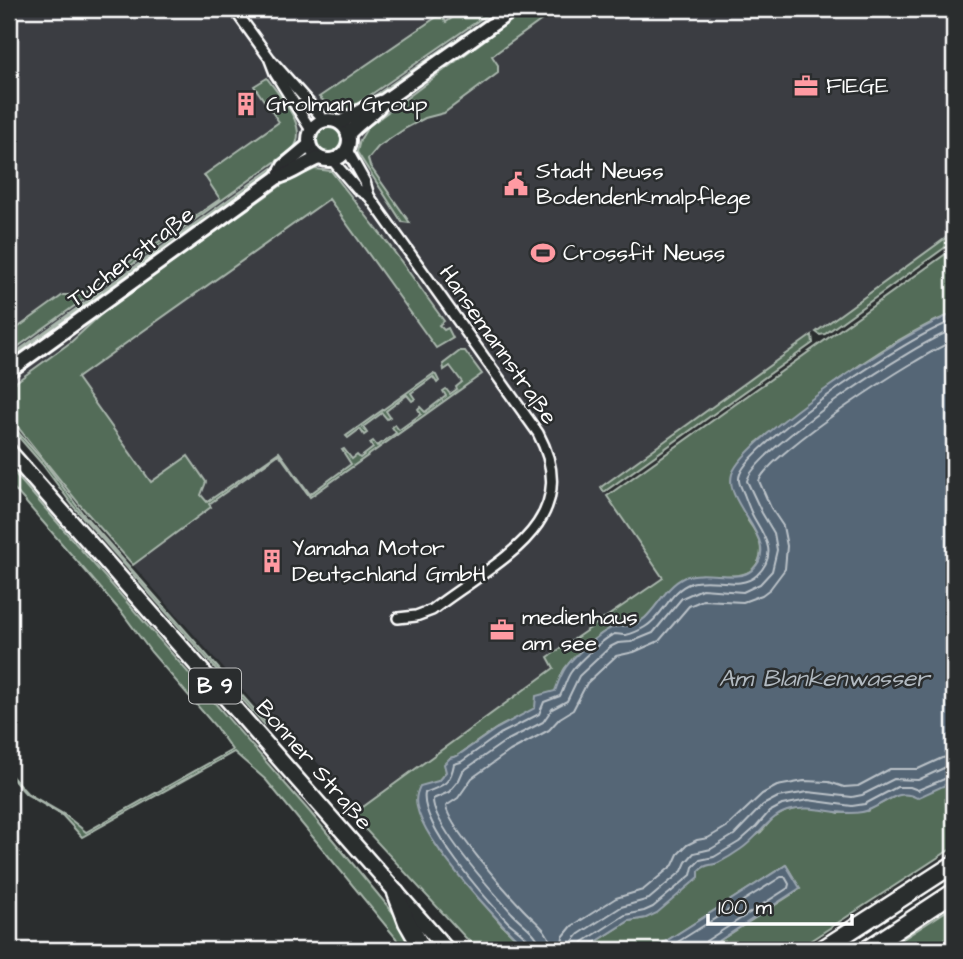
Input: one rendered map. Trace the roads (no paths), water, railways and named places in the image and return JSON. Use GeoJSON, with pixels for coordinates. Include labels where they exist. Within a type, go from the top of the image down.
{"type":"FeatureCollection","features":[{"type":"Feature","properties":{"kind":"highway"},"geometry":{"type":"LineString","coordinates":[[821,950],[954,864]]}},
{"type":"Feature","properties":{"kind":"highway"},"geometry":{"type":"LineString","coordinates":[[866,950],[954,892]]}},
{"type":"Feature","properties":{"kind":"highway"},"geometry":{"type":"LineString","coordinates":[[396,893],[407,922],[423,950]]}},
{"type":"Feature","properties":{"kind":"main road"},"geometry":{"type":"LineString","coordinates":[[384,102],[369,106],[340,123],[324,120],[311,130],[308,146],[313,154],[325,159],[338,158],[347,150],[348,135],[352,130],[374,115],[384,102],[514,9]]}},
{"type":"Feature","properties":{"kind":"main road"},"geometry":{"type":"LineString","coordinates":[[340,123],[348,135]]}},
{"type":"Feature","properties":{"kind":"main road","name":"Tucherstraße"},"geometry":{"type":"LineString","coordinates":[[9,371],[278,177],[284,166],[308,146]]}},
{"type":"Feature","properties":{"kind":"main road","name":"Tucherstraße"},"geometry":{"type":"LineString","coordinates":[[278,177],[290,175],[311,161],[325,159]]}},
{"type":"Feature","properties":{"kind":"main road","name":"Bonner Straße"},"geometry":{"type":"LineString","coordinates":[[9,451],[447,950]]}},
{"type":"Feature","properties":{"kind":"street"},"geometry":{"type":"LineString","coordinates":[[234,9],[270,59],[324,120]]}},
{"type":"Feature","properties":{"kind":"street"},"geometry":{"type":"LineString","coordinates":[[270,59],[275,73],[311,130]]}},
{"type":"Feature","properties":{"kind":"street","name":"Hansemannstraße"},"geometry":{"type":"LineString","coordinates":[[347,150],[365,182],[369,197]]}},
{"type":"Feature","properties":{"kind":"street","name":"Hansemannstraße"},"geometry":{"type":"LineString","coordinates":[[325,159],[369,197],[533,424],[545,449],[551,472],[546,509],[527,539],[432,610],[416,616],[398,618]]}},
{"type":"Feature","properties":{"kind":"water","name":"Am Blankenwasser"},"geometry":{"type":"Polygon","coordinates":[[[954,314],[954,781],[917,798],[909,795],[896,796],[862,812],[843,813],[807,808],[787,811],[774,818],[736,853],[701,869],[699,877],[657,913],[629,921],[583,950],[528,950],[465,882],[434,841],[417,807],[420,786],[438,781],[446,772],[444,764],[450,758],[535,708],[536,696],[555,691],[566,667],[589,644],[610,629],[641,621],[678,581],[693,575],[730,576],[746,574],[752,570],[760,559],[761,548],[732,486],[732,474],[743,457],[766,435],[833,384],[904,338],[954,314]]]}},
{"type":"Feature","properties":{"kind":"water"},"geometry":{"type":"Polygon","coordinates":[[[786,865],[800,888],[705,950],[652,950],[786,865]]]}},
{"type":"Feature","properties":{"kind":"place","name":"FIEGE"},"geometry":{"type":"Point","coordinates":[806,86]}},
{"type":"Feature","properties":{"kind":"place","name":"Grolman Group"},"geometry":{"type":"Point","coordinates":[246,104]}},
{"type":"Feature","properties":{"kind":"place","name":"Stadt Neuss Bodendenkmalpflege"},"geometry":{"type":"Point","coordinates":[516,184]}},
{"type":"Feature","properties":{"kind":"place","name":"Crossfit Neuss"},"geometry":{"type":"Point","coordinates":[543,253]}},
{"type":"Feature","properties":{"kind":"place","name":"Yamaha Motor Deutschland GmbH"},"geometry":{"type":"Point","coordinates":[272,561]}},
{"type":"Feature","properties":{"kind":"place","name":"medienhaus am see"},"geometry":{"type":"Point","coordinates":[502,630]}}]}
